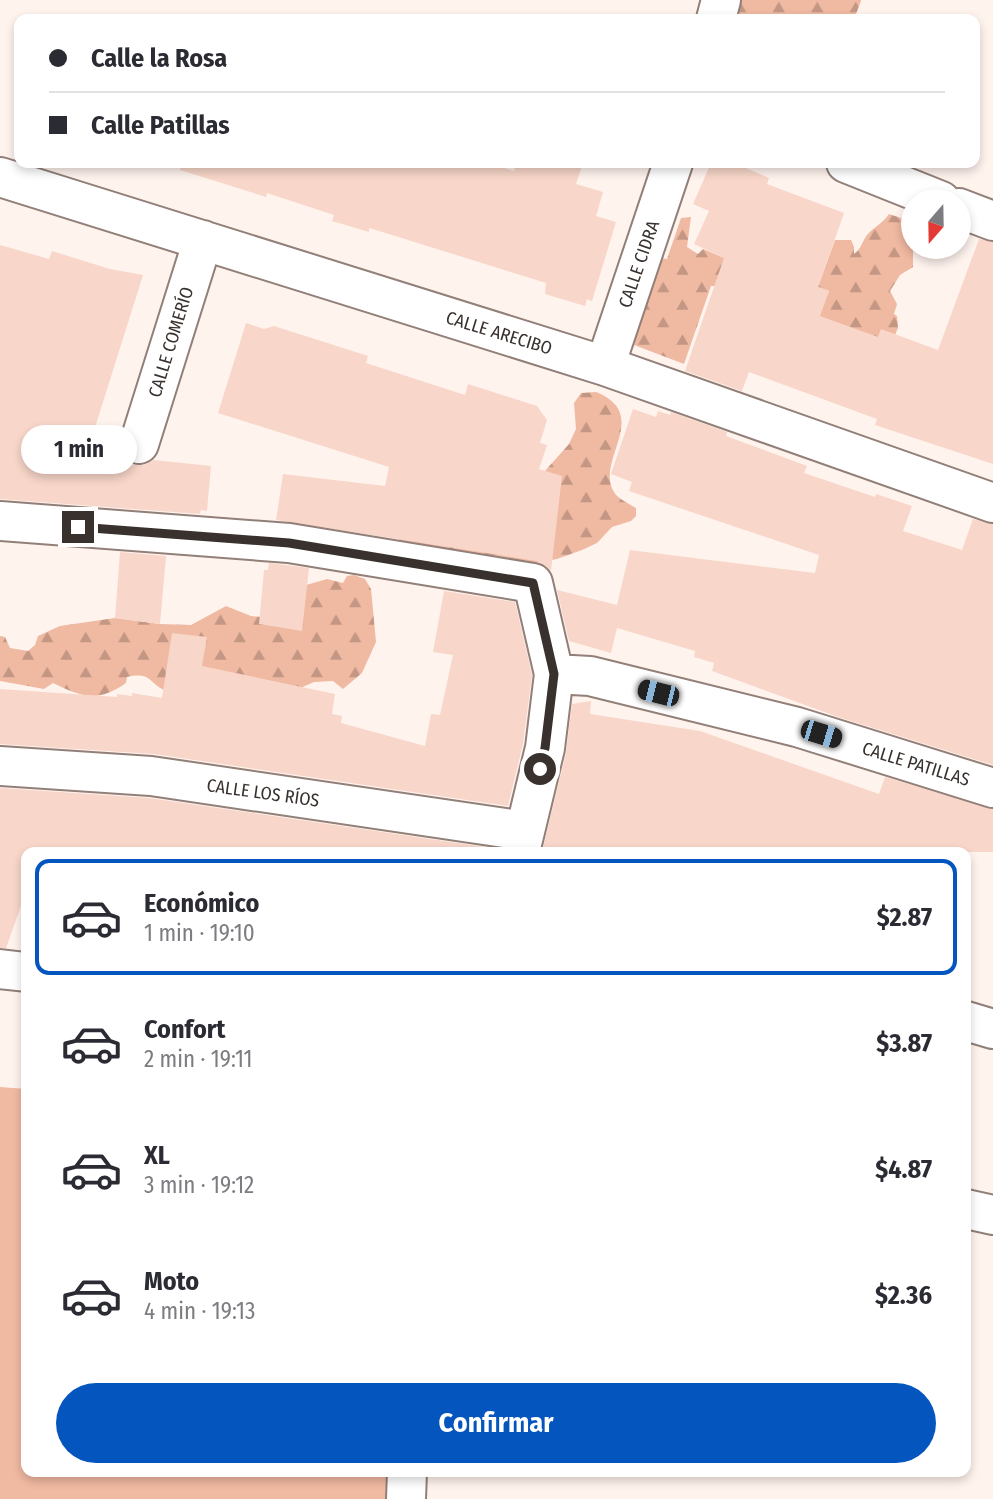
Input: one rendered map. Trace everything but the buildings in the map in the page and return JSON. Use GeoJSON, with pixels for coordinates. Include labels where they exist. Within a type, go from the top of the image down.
{"type":"FeatureCollection","features":[{"type":"Feature","properties":{"kind":"street","name":"CALLE CIDRA"},"geometry":{"type":"LineString","coordinates":[[605,366],[671,168]]}},
{"type":"Feature","properties":{"kind":"street"},"geometry":{"type":"LineString","coordinates":[[858,168],[911,189]]}},
{"type":"Feature","properties":{"kind":"street","name":"CALLE ARECIBO"},"geometry":{"type":"LineString","coordinates":[[0,177],[605,366],[993,503]]}},
{"type":"Feature","properties":{"kind":"street"},"geometry":{"type":"LineString","coordinates":[[971,213],[993,221]]}},
{"type":"Feature","properties":{"kind":"street","name":"CALLE COMERÍO"},"geometry":{"type":"LineString","coordinates":[[139,444],[203,240]]}},
{"type":"Feature","properties":{"kind":"street"},"geometry":{"type":"LineString","coordinates":[[0,522],[289,543],[533,583],[554,674],[545,748],[522,842]]}},
{"type":"Feature","properties":{"kind":"street","name":"CALLE PATILLAS"},"geometry":{"type":"LineString","coordinates":[[554,674],[590,676],[797,727],[993,788]]}},
{"type":"Feature","properties":{"kind":"street","name":"CALLE LOS RÍOS"},"geometry":{"type":"LineString","coordinates":[[0,766],[151,776],[522,842]]}},
{"type":"Feature","properties":{"kind":"street"},"geometry":{"type":"LineString","coordinates":[[0,969],[21,971]]}},
{"type":"Feature","properties":{"kind":"street"},"geometry":{"type":"LineString","coordinates":[[971,1022],[993,1029]]}},
{"type":"Feature","properties":{"kind":"street"},"geometry":{"type":"LineString","coordinates":[[971,1210],[993,1215]]}},
{"type":"Feature","properties":{"kind":"green space"},"geometry":{"type":"Polygon","coordinates":[[[733,0],[861,0],[856,14],[738,14],[733,0]]]}},
{"type":"Feature","properties":{"kind":"green space"},"geometry":{"type":"Polygon","coordinates":[[[889,214],[901,218],[901,259],[913,259],[913,267],[900,275],[890,291],[897,304],[894,314],[897,316],[898,328],[894,337],[880,338],[817,321],[829,291],[818,287],[835,240],[851,240],[854,254],[867,235],[889,214]]]}},
{"type":"Feature","properties":{"kind":"green space"},"geometry":{"type":"Polygon","coordinates":[[[691,217],[687,247],[698,254],[703,249],[736,263],[731,286],[711,286],[684,364],[634,345],[661,258],[667,259],[681,218],[691,217]]]}},
{"type":"Feature","properties":{"kind":"green space"},"geometry":{"type":"Polygon","coordinates":[[[596,392],[612,402],[620,413],[621,426],[610,480],[614,492],[636,508],[636,516],[631,521],[612,527],[597,543],[582,550],[557,559],[507,568],[405,551],[399,540],[403,517],[545,471],[569,444],[576,429],[574,403],[581,393],[596,392]]]}},
{"type":"Feature","properties":{"kind":"green space"},"geometry":{"type":"Polygon","coordinates":[[[354,575],[365,579],[371,589],[376,642],[362,673],[343,689],[333,681],[314,682],[287,694],[171,693],[146,677],[136,676],[127,677],[126,683],[107,693],[90,696],[53,683],[44,689],[0,681],[0,636],[5,637],[10,648],[28,651],[35,645],[38,636],[60,626],[115,618],[191,625],[226,606],[251,616],[292,620],[296,588],[327,579],[343,583],[347,576],[354,575]]]}},
{"type":"Feature","properties":{"kind":"green space"},"geometry":{"type":"Polygon","coordinates":[[[0,1087],[21,1089],[21,1477],[411,1477],[410,1499],[0,1499],[0,1087]]]}},
{"type":"Feature","properties":{"kind":"route"},"geometry":{"type":"LineString","coordinates":[[78,527],[289,543],[533,583],[554,674],[540,769]]}}]}
